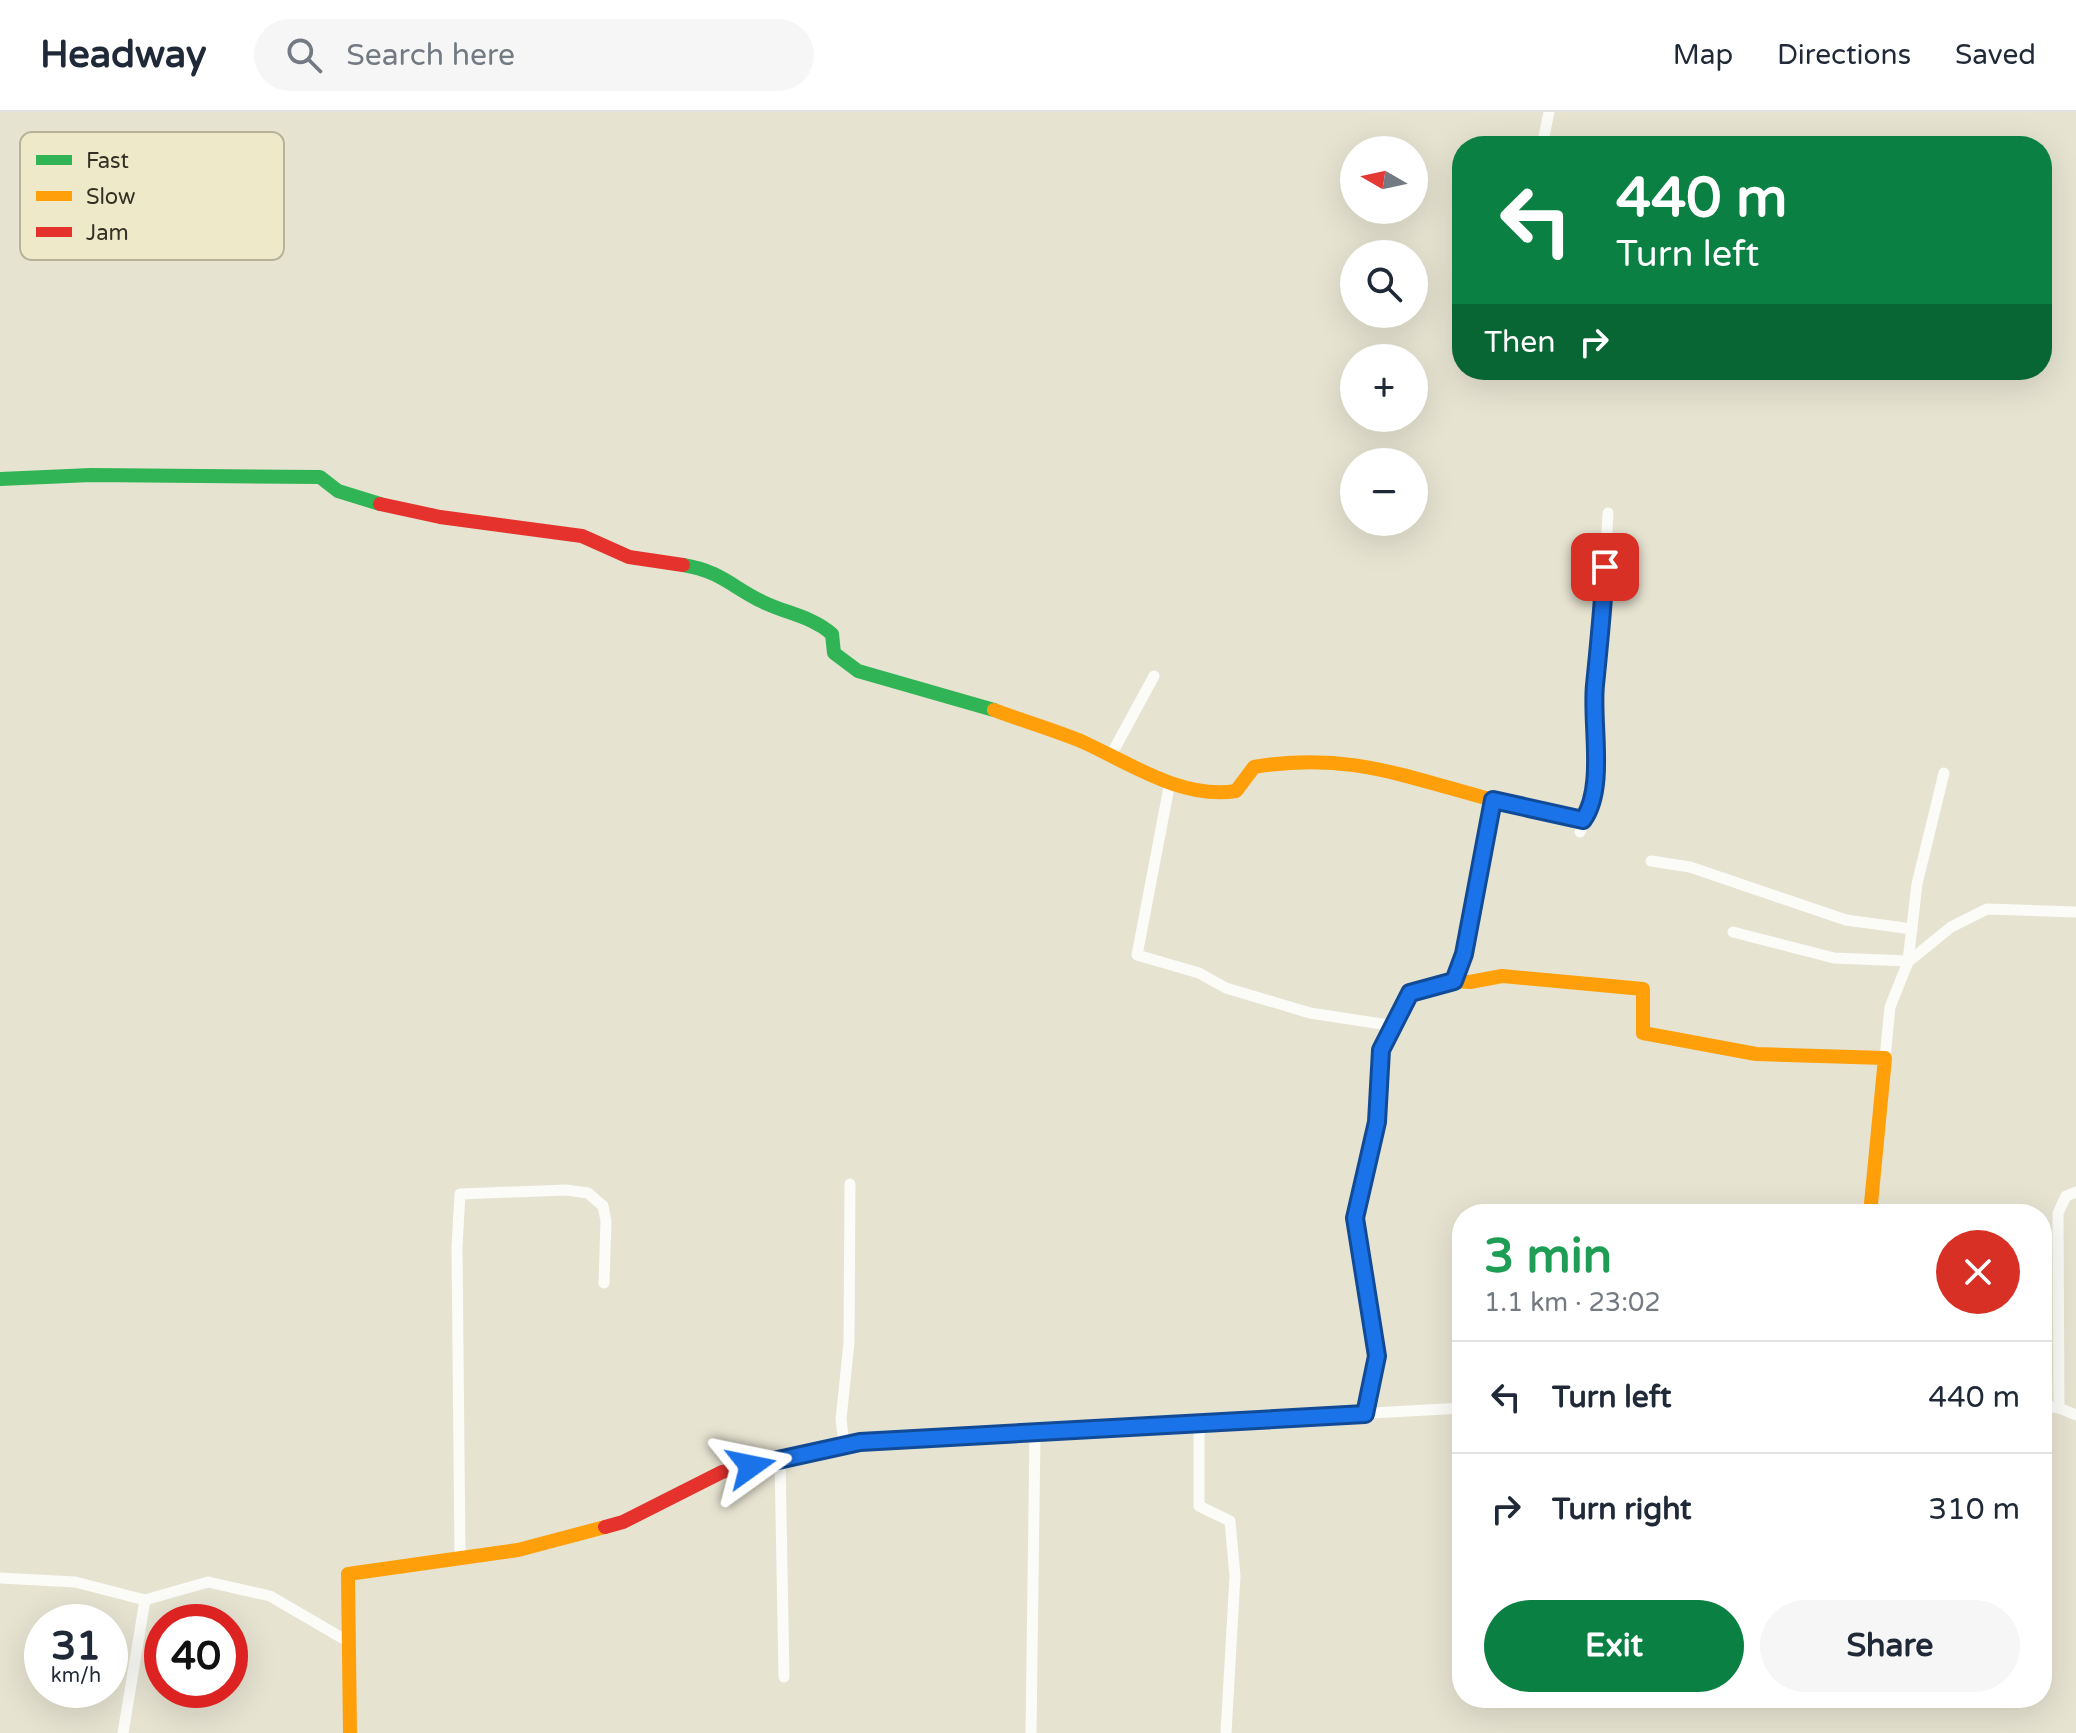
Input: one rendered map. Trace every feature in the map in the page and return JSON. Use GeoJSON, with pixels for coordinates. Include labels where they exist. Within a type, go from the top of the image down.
{"type":"FeatureCollection","features":[{"type":"Feature","properties":{"kind":"street"},"geometry":{"type":"LineString","coordinates":[[1544,136],[1549,112]]}},
{"type":"Feature","properties":{"kind":"street"},"geometry":{"type":"LineString","coordinates":[[0,479],[91,475],[320,477],[349,495],[400,508],[440,517],[582,536],[629,557],[694,567],[728,579],[762,602],[817,621],[832,634],[834,653],[858,671],[988,708],[1084,743],[1170,782],[1225,795],[1240,790],[1254,767],[1307,760],[1365,762],[1582,826],[1590,810],[1595,779],[1595,686],[1601,647],[1608,513]]}},
{"type":"Feature","properties":{"kind":"street"},"geometry":{"type":"LineString","coordinates":[[1110,757],[1154,676]]}},
{"type":"Feature","properties":{"kind":"street"},"geometry":{"type":"LineString","coordinates":[[1733,932],[1834,958],[1908,961],[1917,884],[1944,773]]}},
{"type":"Feature","properties":{"kind":"street"},"geometry":{"type":"LineString","coordinates":[[1170,782],[1137,955],[1199,973],[1226,988],[1310,1013],[1395,1026]]}},
{"type":"Feature","properties":{"kind":"street"},"geometry":{"type":"LineString","coordinates":[[1454,981],[1464,954],[1493,800]]}},
{"type":"Feature","properties":{"kind":"street"},"geometry":{"type":"LineString","coordinates":[[1651,861],[1690,867],[1846,920],[1912,929]]}},
{"type":"Feature","properties":{"kind":"street"},"geometry":{"type":"LineString","coordinates":[[1871,1204],[1890,1007],[1908,962],[1951,927],[1987,909],[2076,912]]}},
{"type":"Feature","properties":{"kind":"street"},"geometry":{"type":"LineString","coordinates":[[1365,1414],[1377,1356],[1355,1218],[1377,1122],[1381,1050],[1410,993],[1454,981],[1470,982],[1502,976],[1643,989],[1643,1033],[1756,1054],[1885,1058]]}},
{"type":"Feature","properties":{"kind":"street"},"geometry":{"type":"LineString","coordinates":[[844,1445],[841,1419],[849,1343],[850,1184]]}},
{"type":"Feature","properties":{"kind":"street"},"geometry":{"type":"LineString","coordinates":[[460,1556],[457,1246],[460,1194],[566,1190],[588,1193],[603,1206],[606,1221],[604,1283]]}},
{"type":"Feature","properties":{"kind":"street"},"geometry":{"type":"LineString","coordinates":[[2059,1408],[2058,1213],[2066,1196],[2076,1192]]}},
{"type":"Feature","properties":{"kind":"street"},"geometry":{"type":"LineString","coordinates":[[2052,1407],[2076,1415]]}},
{"type":"Feature","properties":{"kind":"street"},"geometry":{"type":"LineString","coordinates":[[350,1733],[348,1574],[518,1550],[623,1522],[722,1472],[860,1442],[1452,1409]]}},
{"type":"Feature","properties":{"kind":"street"},"geometry":{"type":"LineString","coordinates":[[1199,1421],[1199,1506],[1230,1521],[1233,1549],[1235,1576],[1226,1733]]}},
{"type":"Feature","properties":{"kind":"street"},"geometry":{"type":"LineString","coordinates":[[1031,1733],[1035,1432]]}},
{"type":"Feature","properties":{"kind":"street"},"geometry":{"type":"LineString","coordinates":[[780,1460],[784,1677]]}},
{"type":"Feature","properties":{"kind":"street"},"geometry":{"type":"LineString","coordinates":[[0,1578],[75,1582],[145,1600],[208,1582],[270,1596],[349,1642]]}},
{"type":"Feature","properties":{"kind":"street"},"geometry":{"type":"LineString","coordinates":[[123,1733],[145,1600]]}},
{"type":"Feature","properties":{"kind":"traffic: fast"},"geometry":{"type":"LineString","coordinates":[[0,479],[91,475],[320,477],[338,491],[380,504]]}},
{"type":"Feature","properties":{"kind":"traffic: fast"},"geometry":{"type":"LineString","coordinates":[[683,565],[717,576],[763,602],[824,628],[832,634],[834,653],[858,671],[994,710]]}},
{"type":"Feature","properties":{"kind":"traffic: fast"},"geometry":{"type":"LineString","coordinates":[[1365,1414],[1377,1356],[1355,1218],[1377,1122],[1381,1050],[1403,1006]]}},
{"type":"Feature","properties":{"kind":"traffic: slow"},"geometry":{"type":"LineString","coordinates":[[994,710],[1083,742],[1157,778],[1196,790],[1236,791],[1254,767],[1315,762],[1343,764],[1396,773],[1583,820]]}},
{"type":"Feature","properties":{"kind":"traffic: slow"},"geometry":{"type":"LineString","coordinates":[[1403,1006],[1410,993],[1454,981],[1470,982],[1502,976],[1643,989],[1643,1033],[1756,1054],[1885,1058],[1871,1204]]}},
{"type":"Feature","properties":{"kind":"traffic: slow"},"geometry":{"type":"LineString","coordinates":[[350,1733],[348,1574],[518,1550],[605,1527]]}},
{"type":"Feature","properties":{"kind":"traffic: jam"},"geometry":{"type":"LineString","coordinates":[[380,504],[440,517],[582,536],[629,557],[683,565]]}},
{"type":"Feature","properties":{"kind":"traffic: jam"},"geometry":{"type":"LineString","coordinates":[[605,1527],[623,1522],[722,1472],[860,1442],[1035,1432]]}},
{"type":"Feature","properties":{"kind":"route"},"geometry":{"type":"LineString","coordinates":[[751,1466],[860,1442],[1223,1419],[1365,1414],[1377,1356],[1355,1218],[1377,1122],[1381,1050],[1410,993],[1454,981],[1464,954],[1493,800],[1583,820],[1590,810],[1595,779],[1595,686],[1601,647],[1605,567]]}}]}
